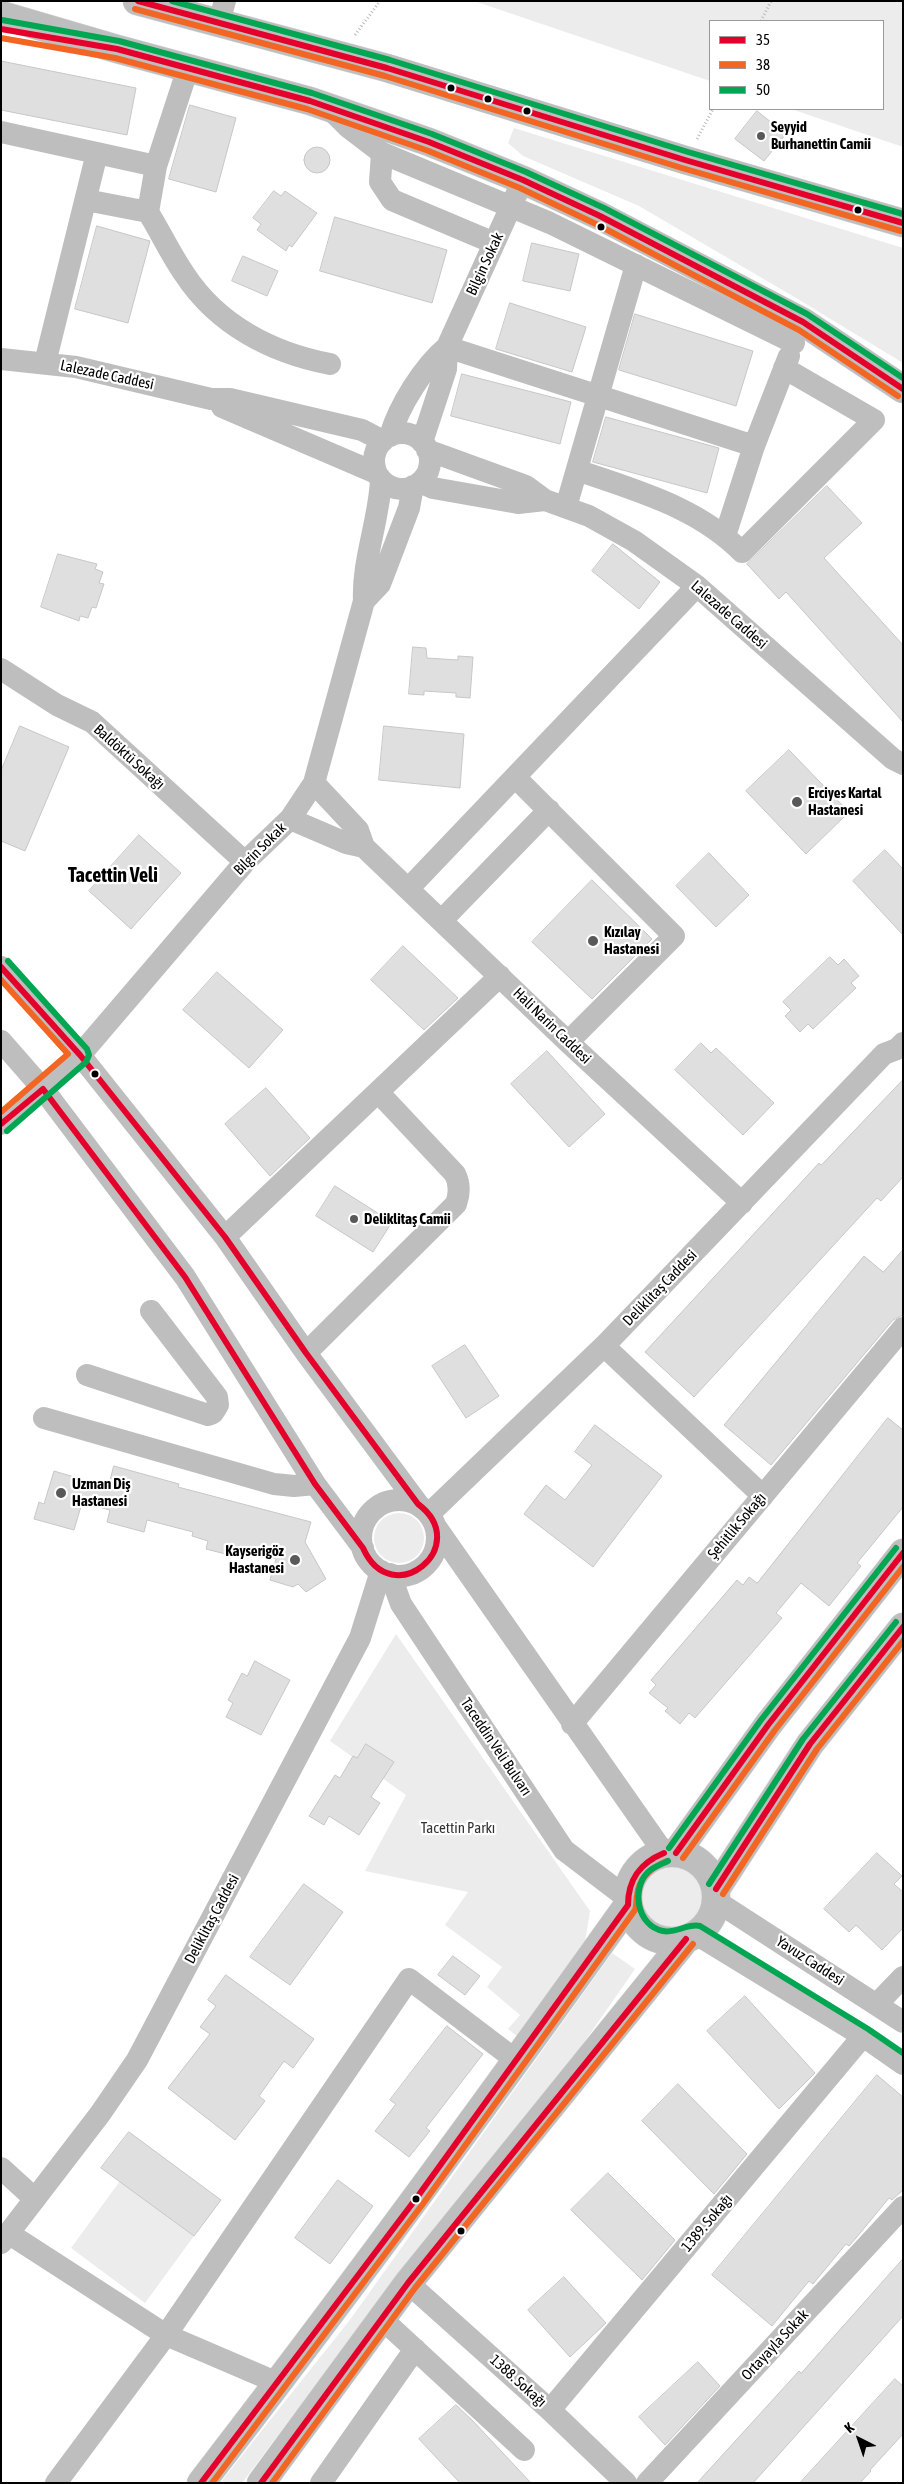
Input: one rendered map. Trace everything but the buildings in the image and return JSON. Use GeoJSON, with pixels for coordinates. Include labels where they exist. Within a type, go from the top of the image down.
{"type":"FeatureCollection","features":[{"type":"Feature","properties":{"kind":"main road"},"geometry":{"type":"LineString","coordinates":[[137,1],[221,13],[340,56],[388,68],[685,160],[903,223]]}},
{"type":"Feature","properties":{"kind":"main road"},"geometry":{"type":"LineString","coordinates":[[1,15],[330,108],[429,142],[523,180],[600,216],[799,333],[903,388]]}},
{"type":"Feature","properties":{"kind":"main road"},"geometry":{"type":"LineString","coordinates":[[1,30],[117,49]]}},
{"type":"Feature","properties":{"kind":"main road"},"geometry":{"type":"LineString","coordinates":[[670,1853],[903,1553]]}},
{"type":"Feature","properties":{"kind":"main road"},"geometry":{"type":"LineString","coordinates":[[261,2483],[408,2283],[691,1937],[708,1922],[716,1895],[810,1744],[903,1627]]}},
{"type":"Feature","properties":{"kind":"main road"},"geometry":{"type":"LineString","coordinates":[[691,1937],[668,1941],[646,1934],[631,1916],[628,1901],[630,1882],[635,1872],[648,1860],[670,1853],[687,1855],[702,1864],[712,1878],[716,1895]]}},
{"type":"Feature","properties":{"kind":"main road"},"geometry":{"type":"LineString","coordinates":[[201,2483],[278,2383],[517,2061],[628,1901]]}},
{"type":"Feature","properties":{"kind":"street"},"geometry":{"type":"LineString","coordinates":[[188,68],[156,166],[148,212],[196,291],[224,318],[243,332],[278,350],[307,360],[330,364]]}},
{"type":"Feature","properties":{"kind":"street"},"geometry":{"type":"LineString","coordinates":[[330,108],[348,127],[382,153],[511,206],[636,265],[799,333],[754,446],[725,536]]}},
{"type":"Feature","properties":{"kind":"street"},"geometry":{"type":"LineString","coordinates":[[1,132],[156,166]]}},
{"type":"Feature","properties":{"kind":"street"},"geometry":{"type":"LineString","coordinates":[[45,362],[97,153]]}},
{"type":"Feature","properties":{"kind":"street"},"geometry":{"type":"LineString","coordinates":[[382,153],[380,182],[392,200],[494,243]]}},
{"type":"Feature","properties":{"kind":"street","name":"Bilgin Sokak"},"geometry":{"type":"LineString","coordinates":[[424,446],[446,368],[447,347],[523,180]]}},
{"type":"Feature","properties":{"kind":"street"},"geometry":{"type":"LineString","coordinates":[[86,200],[148,212]]}},
{"type":"Feature","properties":{"kind":"street"},"geometry":{"type":"LineString","coordinates":[[417,484],[429,467],[424,446],[407,434],[386,438],[374,456],[379,476],[396,489],[417,484],[518,503],[556,503],[577,470],[636,265]]}},
{"type":"Feature","properties":{"kind":"street"},"geometry":{"type":"LineString","coordinates":[[447,347],[754,446]]}},
{"type":"Feature","properties":{"kind":"street","name":"Bilgin Sokak"},"geometry":{"type":"LineString","coordinates":[[386,438],[402,406],[433,358],[447,347]]}},
{"type":"Feature","properties":{"kind":"street","name":"Lalezade Caddesi"},"geometry":{"type":"LineString","coordinates":[[1,359],[45,362],[115,375],[211,399],[230,399],[362,430],[386,438]]}},
{"type":"Feature","properties":{"kind":"street"},"geometry":{"type":"LineString","coordinates":[[577,470],[670,503],[705,521],[742,552],[874,420],[784,368]]}},
{"type":"Feature","properties":{"kind":"street","name":"Lalezade Caddesi"},"geometry":{"type":"LineString","coordinates":[[211,399],[225,410],[379,476]]}},
{"type":"Feature","properties":{"kind":"street","name":"Lalezade Caddesi"},"geometry":{"type":"LineString","coordinates":[[424,446],[526,486],[556,503],[609,526],[634,542],[697,586],[900,762]]}},
{"type":"Feature","properties":{"kind":"street","name":"Bilgin Sokak"},"geometry":{"type":"LineString","coordinates":[[1,1124],[80,1055],[245,862],[290,819],[314,782],[364,601],[363,585],[380,503],[379,476]]}},
{"type":"Feature","properties":{"kind":"street","name":"Bilgin Sokak"},"geometry":{"type":"LineString","coordinates":[[364,601],[380,584],[417,484]]}},
{"type":"Feature","properties":{"kind":"street"},"geometry":{"type":"LineString","coordinates":[[409,888],[516,778],[697,586]]}},
{"type":"Feature","properties":{"kind":"street","name":"Baldöktü Sokağı"},"geometry":{"type":"LineString","coordinates":[[1,669],[57,705],[92,722],[245,862]]}},
{"type":"Feature","properties":{"kind":"street"},"geometry":{"type":"LineString","coordinates":[[516,778],[674,936],[568,1042]]}},
{"type":"Feature","properties":{"kind":"street","name":"Hali Narin Caddesi"},"geometry":{"type":"LineString","coordinates":[[314,782],[358,830],[364,847],[568,1042],[742,1203]]}},
{"type":"Feature","properties":{"kind":"street"},"geometry":{"type":"LineString","coordinates":[[442,920],[549,810]]}},
{"type":"Feature","properties":{"kind":"street","name":"Hali Narin Caddesi"},"geometry":{"type":"LineString","coordinates":[[290,819],[346,843],[364,847]]}},
{"type":"Feature","properties":{"kind":"street"},"geometry":{"type":"LineString","coordinates":[[1,967],[80,1055],[225,1237],[306,1353],[427,1515],[572,1724],[670,1853]]}},
{"type":"Feature","properties":{"kind":"street"},"geometry":{"type":"LineString","coordinates":[[225,1237],[500,976]]}},
{"type":"Feature","properties":{"kind":"street","name":"Deliklitaş Caddesi"},"geometry":{"type":"LineString","coordinates":[[427,1515],[604,1346],[893,1049],[887,1042],[903,1024]]}},
{"type":"Feature","properties":{"kind":"street"},"geometry":{"type":"LineString","coordinates":[[1,1041],[43,1089],[185,1277],[315,1484],[363,1548],[373,1565],[386,1573],[410,1574],[427,1564],[436,1547],[427,1515],[399,1500],[380,1505],[366,1519],[361,1538],[363,1548]]}},
{"type":"Feature","properties":{"kind":"street"},"geometry":{"type":"LineString","coordinates":[[306,1353],[456,1204],[458,1198],[459,1186],[455,1174],[378,1092]]}},
{"type":"Feature","properties":{"kind":"street"},"geometry":{"type":"LineString","coordinates":[[87,1375],[208,1415],[213,1413],[218,1405],[217,1397],[151,1311]]}},
{"type":"Feature","properties":{"kind":"street","name":"Şehitlik Sokağı"},"geometry":{"type":"LineString","coordinates":[[572,1724],[903,1328]]}},
{"type":"Feature","properties":{"kind":"street"},"geometry":{"type":"LineString","coordinates":[[604,1346],[763,1496]]}},
{"type":"Feature","properties":{"kind":"street"},"geometry":{"type":"LineString","coordinates":[[44,1418],[274,1484],[294,1486],[315,1484]]}},
{"type":"Feature","properties":{"kind":"street","name":"Deliklitaş Caddesi"},"geometry":{"type":"LineString","coordinates":[[5,2238],[120,2086],[153,2032],[360,1638],[386,1573]]}},
{"type":"Feature","properties":{"kind":"street","name":"Taceddin Veli Bulvarı"},"geometry":{"type":"LineString","coordinates":[[386,1573],[401,1604],[564,1850],[628,1901]]}},
{"type":"Feature","properties":{"kind":"street","name":"Yavuz Caddesi"},"geometry":{"type":"LineString","coordinates":[[716,1895],[903,2022]]}},
{"type":"Feature","properties":{"kind":"street"},"geometry":{"type":"LineString","coordinates":[[691,1937],[863,2036],[903,2064]]}},
{"type":"Feature","properties":{"kind":"street"},"geometry":{"type":"LineString","coordinates":[[877,2004],[903,1977]]}},
{"type":"Feature","properties":{"kind":"street"},"geometry":{"type":"LineString","coordinates":[[56,2483],[166,2336],[409,1980],[517,2061]]}},
{"type":"Feature","properties":{"kind":"street","name":"1389. Sokağı"},"geometry":{"type":"LineString","coordinates":[[550,2410],[863,2036]]}},
{"type":"Feature","properties":{"kind":"street"},"geometry":{"type":"LineString","coordinates":[[1,2168],[35,2199]]}},
{"type":"Feature","properties":{"kind":"street","name":"Ortayayla Sokak"},"geometry":{"type":"LineString","coordinates":[[647,2483],[903,2207]]}},
{"type":"Feature","properties":{"kind":"street"},"geometry":{"type":"LineString","coordinates":[[5,2238],[166,2336],[278,2383]]}},
{"type":"Feature","properties":{"kind":"street","name":"1388. Sokağı"},"geometry":{"type":"LineString","coordinates":[[408,2283],[550,2410],[626,2483]]}},
{"type":"Feature","properties":{"kind":"street"},"geometry":{"type":"LineString","coordinates":[[382,2319],[524,2450]]}},
{"type":"Feature","properties":{"kind":"street"},"geometry":{"type":"LineString","coordinates":[[321,2483],[415,2349]]}},
{"type":"Feature","properties":{"kind":"path"},"geometry":{"type":"LineString","coordinates":[[340,56],[380,1]]}},
{"type":"Feature","properties":{"kind":"path"},"geometry":{"type":"LineString","coordinates":[[762,20],[772,1]]}},
{"type":"Feature","properties":{"kind":"path"},"geometry":{"type":"LineString","coordinates":[[685,160],[712,110]]}},
{"type":"Feature","properties":{"kind":"green space"},"geometry":{"type":"Polygon","coordinates":[[[474,1],[903,1],[903,147],[794,110],[884,110],[884,20],[709,20],[709,81],[474,1]]]}},
{"type":"Feature","properties":{"kind":"green space"},"geometry":{"type":"Polygon","coordinates":[[[514,128],[903,248],[903,363],[639,206],[523,156],[508,143],[514,128]]]}},
{"type":"Feature","properties":{"kind":"green space"},"geometry":{"type":"Polygon","coordinates":[[[394,1513],[404,1513],[417,1520],[424,1533],[424,1543],[417,1556],[404,1563],[394,1563],[385,1559],[378,1552],[374,1543],[374,1533],[378,1524],[385,1517],[394,1513]]]}},
{"type":"Feature","properties":{"kind":"green space","name":"Tacettin Parkı"},"geometry":{"type":"Polygon","coordinates":[[[396,1634],[590,1911],[585,1942],[524,2042],[508,2029],[520,2015],[487,1987],[502,1967],[445,1925],[468,1892],[365,1871],[406,1795],[330,1741],[396,1634]]]}},
{"type":"Feature","properties":{"kind":"green space"},"geometry":{"type":"Polygon","coordinates":[[[672,1866],[689,1871],[694,1875],[698,1880],[703,1897],[698,1914],[694,1919],[689,1923],[672,1928],[655,1923],[650,1919],[646,1914],[641,1897],[646,1880],[650,1875],[655,1871],[672,1866]]]}},
{"type":"Feature","properties":{"kind":"green space"},"geometry":{"type":"Polygon","coordinates":[[[612,1953],[635,1969],[519,2136],[357,2330],[242,2483],[220,2483],[349,2321],[612,1953]]]}},
{"type":"Feature","properties":{"kind":"green space"},"geometry":{"type":"Polygon","coordinates":[[[120,2181],[194,2236],[145,2303],[71,2248],[120,2181]]]}},
{"type":"Feature","properties":{"kind":"transit line","name":"35"},"geometry":{"type":"LineString","coordinates":[[138,1],[387,68],[685,160],[903,223]]}},
{"type":"Feature","properties":{"kind":"transit line","name":"50"},"geometry":{"type":"LineString","coordinates":[[172,1],[390,60],[688,152],[903,214]]}},
{"type":"Feature","properties":{"kind":"transit line","name":"38"},"geometry":{"type":"LineString","coordinates":[[135,9],[385,76],[682,168],[901,231]]}},
{"type":"Feature","properties":{"kind":"transit line","name":"50"},"geometry":{"type":"LineString","coordinates":[[2,20],[119,41],[312,93],[432,134],[526,172],[604,208],[807,314],[903,378]]}},
{"type":"Feature","properties":{"kind":"transit line","name":"35"},"geometry":{"type":"LineString","coordinates":[[1,29],[117,49],[310,101],[429,142],[523,180],[600,216],[803,322],[903,389]]}},
{"type":"Feature","properties":{"kind":"transit line","name":"38"},"geometry":{"type":"LineString","coordinates":[[1,38],[115,58],[307,109],[426,150],[520,188],[596,224],[799,330],[898,396]]}},
{"type":"Feature","properties":{"kind":"transit line","name":"50"},"geometry":{"type":"LineString","coordinates":[[7,1131],[86,1062],[89,1055],[87,1049],[8,961]]}},
{"type":"Feature","properties":{"kind":"transit line","name":"35"},"geometry":{"type":"LineString","coordinates":[[1,967],[80,1055],[225,1237],[306,1353],[418,1504],[433,1521],[437,1538],[433,1554],[422,1566],[408,1574],[392,1574],[376,1566],[315,1484],[185,1277],[43,1089],[1,1124]]}},
{"type":"Feature","properties":{"kind":"transit line","name":"38"},"geometry":{"type":"LineString","coordinates":[[1,980],[68,1054],[1,1112]]}},
{"type":"Feature","properties":{"kind":"transit line","name":"50"},"geometry":{"type":"LineString","coordinates":[[669,1848],[761,1720],[896,1548]]}},
{"type":"Feature","properties":{"kind":"transit line","name":"35"},"geometry":{"type":"LineString","coordinates":[[676,1853],[768,1725],[903,1553]]}},
{"type":"Feature","properties":{"kind":"transit line","name":"38"},"geometry":{"type":"LineString","coordinates":[[683,1858],[775,1730],[903,1567]]}},
{"type":"Feature","properties":{"kind":"transit line","name":"50"},"geometry":{"type":"LineString","coordinates":[[709,1884],[803,1739],[896,1622]]}},
{"type":"Feature","properties":{"kind":"transit line","name":"35"},"geometry":{"type":"LineString","coordinates":[[716,1889],[810,1744],[903,1627]]}},
{"type":"Feature","properties":{"kind":"transit line","name":"38"},"geometry":{"type":"LineString","coordinates":[[723,1894],[817,1749],[903,1641]]}},
{"type":"Feature","properties":{"kind":"transit line","name":"35"},"geometry":{"type":"LineString","coordinates":[[201,2483],[418,2196],[628,1905],[630,1887],[637,1873],[648,1862],[664,1853]]}},
{"type":"Feature","properties":{"kind":"transit line","name":"38"},"geometry":{"type":"LineString","coordinates":[[212,2483],[425,2201],[635,1910],[638,1889],[643,1878],[656,1866],[667,1861]]}},
{"type":"Feature","properties":{"kind":"transit line","name":"50"},"geometry":{"type":"LineString","coordinates":[[668,1861],[648,1872],[643,1879],[638,1897],[642,1915],[654,1928],[668,1932],[695,1925],[700,1926],[868,2029],[903,2053]]}},
{"type":"Feature","properties":{"kind":"transit line","name":"35"},"geometry":{"type":"LineString","coordinates":[[261,2483],[408,2283],[686,1939]]}},
{"type":"Feature","properties":{"kind":"transit line","name":"38"},"geometry":{"type":"LineString","coordinates":[[272,2483],[415,2288],[693,1944]]}},
{"type":"Feature","properties":{"kind":"place","name":"Seyyid Burhanettin Camii"},"geometry":{"type":"Point","coordinates":[761,136]}},
{"type":"Feature","properties":{"kind":"place","name":"Erciyes Kartal Hastanesi"},"geometry":{"type":"Point","coordinates":[797,802]}},
{"type":"Feature","properties":{"kind":"place","name":"Kızılay Hastanesi"},"geometry":{"type":"Point","coordinates":[593,941]}},
{"type":"Feature","properties":{"kind":"place","name":"Deliklitaş Camii"},"geometry":{"type":"Point","coordinates":[354,1219]}},
{"type":"Feature","properties":{"kind":"place","name":"Uzman Diş Hastanesi"},"geometry":{"type":"Point","coordinates":[61,1493]}},
{"type":"Feature","properties":{"kind":"place","name":"Kayserigöz Hastanesi"},"geometry":{"type":"Point","coordinates":[295,1560]}},
{"type":"Feature","properties":{"kind":"district","name":"Tacettin Veli"},"geometry":{"type":"Point","coordinates":[113,876]}}]}
